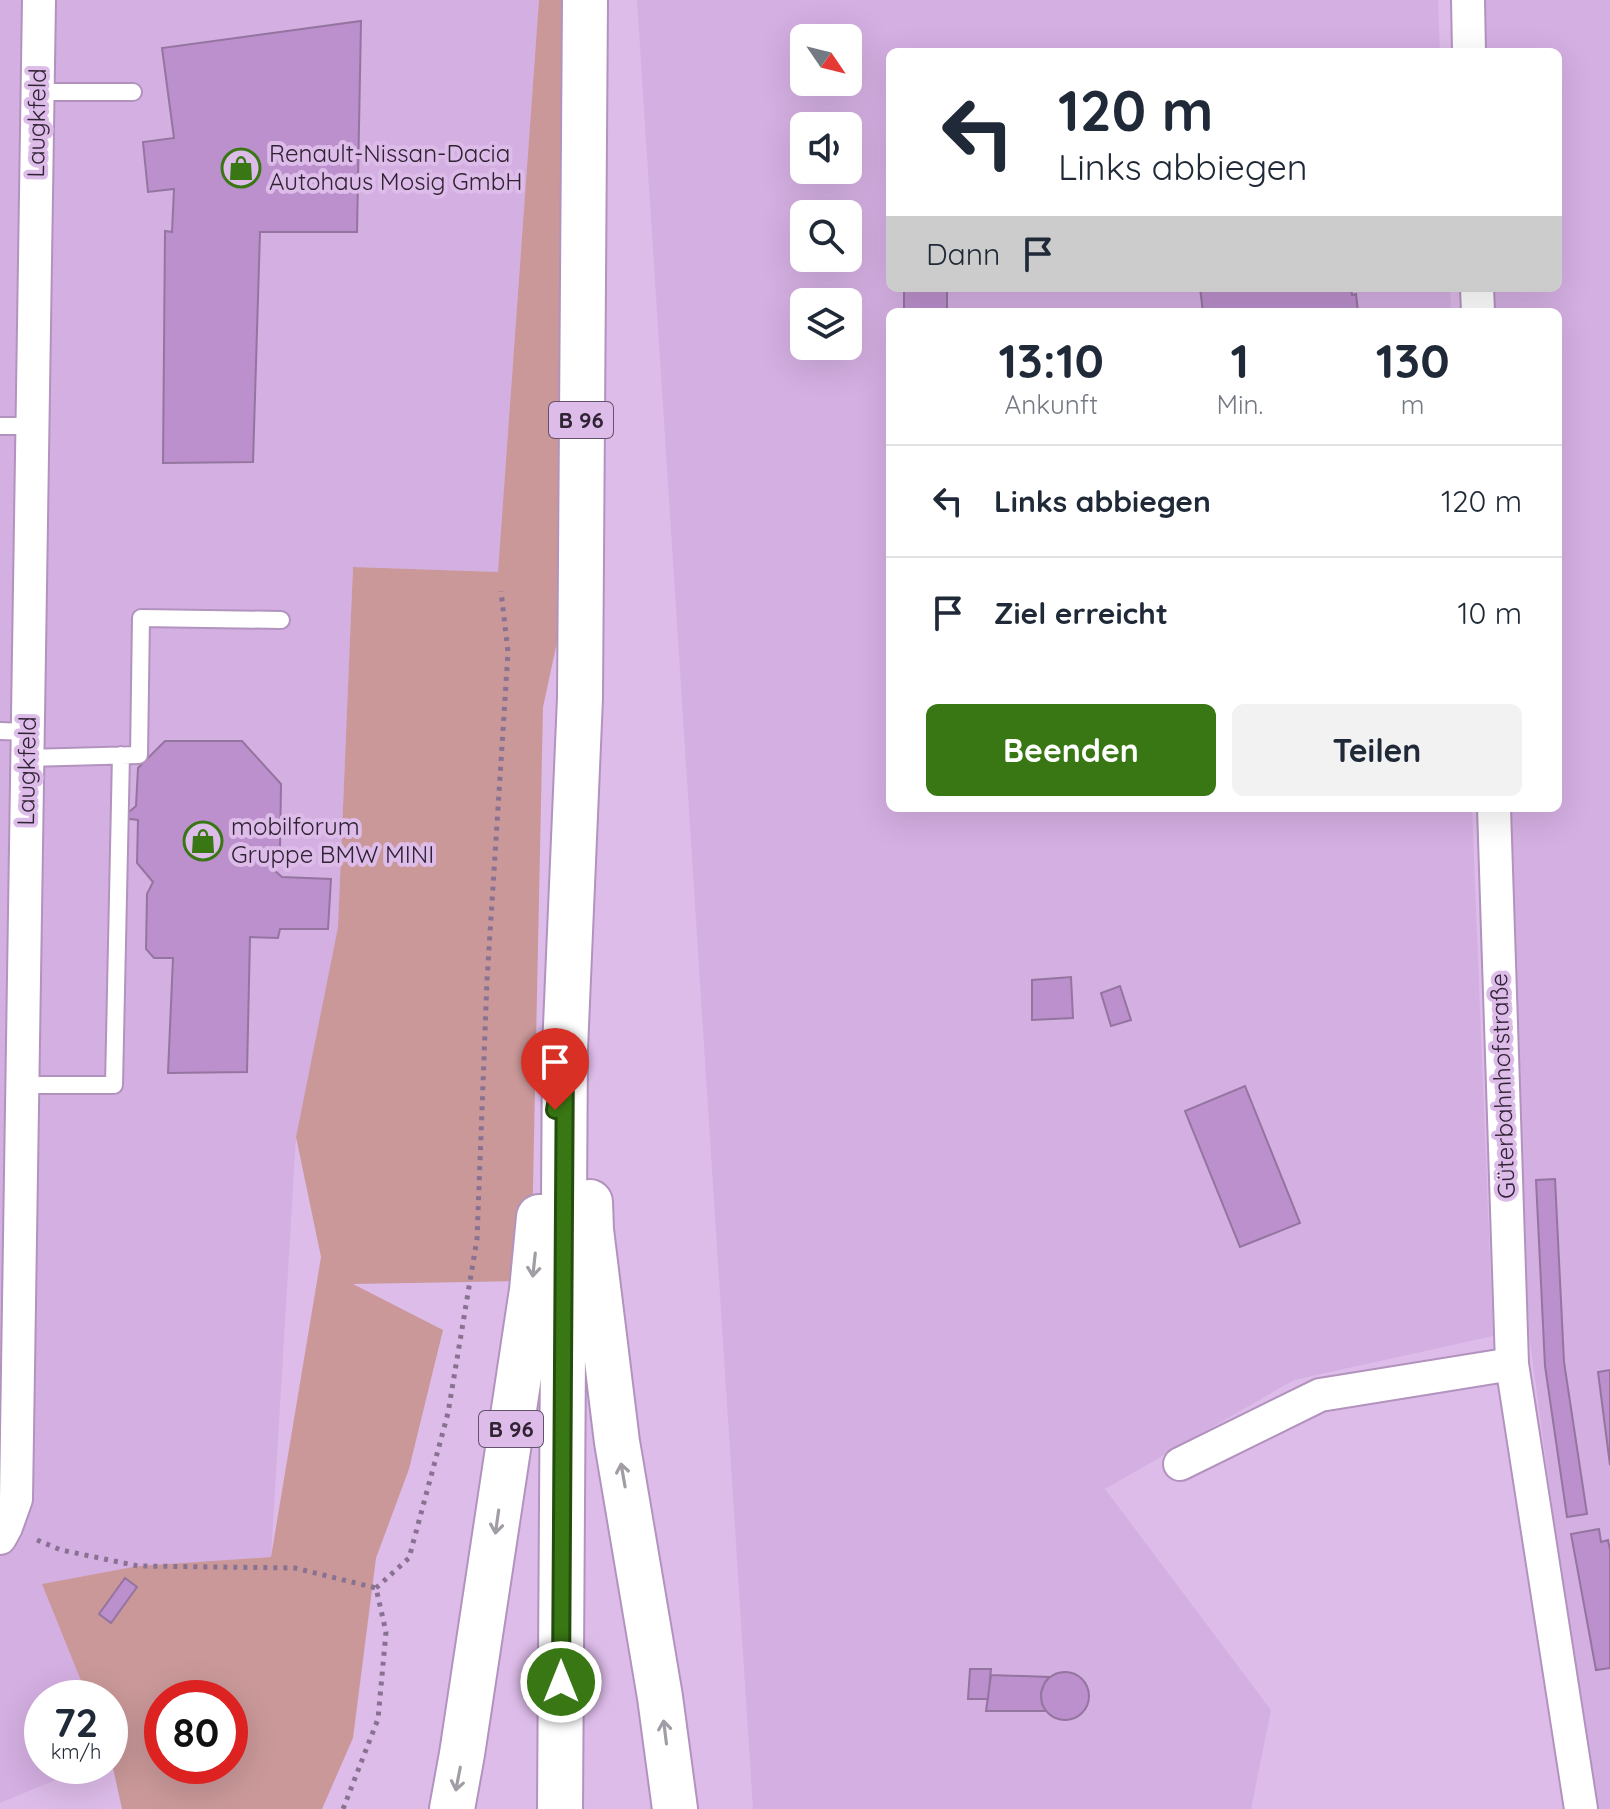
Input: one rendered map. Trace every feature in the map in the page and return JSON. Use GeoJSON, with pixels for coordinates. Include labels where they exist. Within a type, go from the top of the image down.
{"type":"FeatureCollection","features":[{"type":"Feature","properties":{"kind":"highway","name":"B 96"},"geometry":{"type":"LineString","coordinates":[[560,1809],[565,1049],[580,698],[585,0]]}},
{"type":"Feature","properties":{"kind":"highway","name":"B 96"},"geometry":{"type":"LineString","coordinates":[[452,1809],[532,1290],[544,1172],[565,1049]]}},
{"type":"Feature","properties":{"kind":"highway"},"geometry":{"type":"LineString","coordinates":[[565,1049],[589,1190],[591,1230],[617,1442],[660,1697],[675,1809]]}},
{"type":"Feature","properties":{"kind":"street","name":"Laugkfeld"},"geometry":{"type":"LineString","coordinates":[[3,1532],[16,1499],[22,1085],[16,1047],[18,740],[32,426],[39,0]]}},
{"type":"Feature","properties":{"kind":"street"},"geometry":{"type":"LineString","coordinates":[[1468,0],[1469,48]]}},
{"type":"Feature","properties":{"kind":"street","name":"Güterbahnhofstraße"},"geometry":{"type":"LineString","coordinates":[[1494,812],[1512,1364],[1581,1809]]}},
{"type":"Feature","properties":{"kind":"street"},"geometry":{"type":"LineString","coordinates":[[1180,1464],[1320,1395],[1512,1364]]}},
{"type":"Feature","properties":{"kind":"lane"},"geometry":{"type":"LineString","coordinates":[[38,92],[133,92]]}},
{"type":"Feature","properties":{"kind":"lane"},"geometry":{"type":"LineString","coordinates":[[0,426],[32,426]]}},
{"type":"Feature","properties":{"kind":"lane"},"geometry":{"type":"LineString","coordinates":[[18,740],[139,755],[141,618],[281,620]]}},
{"type":"Feature","properties":{"kind":"lane"},"geometry":{"type":"LineString","coordinates":[[22,1085],[114,1085],[121,755]]}},
{"type":"Feature","properties":{"kind":"path"},"geometry":{"type":"LineString","coordinates":[[376,1588],[409,1558],[448,1413],[477,1239],[487,980],[508,652],[501,591]]}},
{"type":"Feature","properties":{"kind":"path"},"geometry":{"type":"LineString","coordinates":[[3,1532],[61,1550],[138,1566],[295,1568],[376,1588]]}},
{"type":"Feature","properties":{"kind":"path"},"geometry":{"type":"LineString","coordinates":[[343,1809],[378,1719],[386,1632],[376,1588]]}},
{"type":"Feature","properties":{"kind":"shaded area"},"geometry":{"type":"Polygon","coordinates":[[[0,0],[539,0],[498,572],[353,567],[338,927],[296,1137],[271,1557],[138,1566],[43,1584],[81,1680],[24,1680],[24,1784],[46,1784],[0,1803],[0,0]]]}},
{"type":"Feature","properties":{"kind":"shaded area"},"geometry":{"type":"Polygon","coordinates":[[[539,0],[571,0],[559,633],[543,707],[531,1281],[353,1284],[443,1330],[409,1469],[376,1558],[353,1738],[322,1809],[122,1809],[117,1784],[128,1784],[128,1680],[81,1680],[42,1584],[138,1566],[271,1557],[321,1257],[296,1137],[338,927],[353,567],[498,572],[539,0]]]}},
{"type":"Feature","properties":{"kind":"shaded area"},"geometry":{"type":"Polygon","coordinates":[[[637,0],[1438,0],[1440,48],[886,48],[886,292],[1450,292],[1451,308],[886,308],[886,812],[1472,812],[1493,1336],[1294,1380],[1105,1489],[1271,1710],[1251,1809],[753,1809],[637,0]]]}},
{"type":"Feature","properties":{"kind":"shaded area"},"geometry":{"type":"Polygon","coordinates":[[[1478,0],[1610,0],[1610,1809],[1596,1809],[1581,1724],[1530,1341],[1512,1014],[1505,812],[1562,812],[1562,308],[1489,308],[1489,292],[1562,292],[1562,48],[1480,48],[1478,0]]]}},
{"type":"Feature","properties":{"kind":"building"},"geometry":{"type":"Polygon","coordinates":[[[361,21],[357,232],[260,232],[253,462],[163,463],[165,231],[172,232],[174,189],[148,192],[143,142],[174,138],[162,48],[361,21]]]}},
{"type":"Feature","properties":{"kind":"building"},"geometry":{"type":"Polygon","coordinates":[[[904,292],[947,292],[947,308],[904,308],[904,292]]]}},
{"type":"Feature","properties":{"kind":"building"},"geometry":{"type":"Polygon","coordinates":[[[1200,292],[1352,292],[1352,295],[1356,294],[1358,308],[1202,308],[1200,292]]]}},
{"type":"Feature","properties":{"kind":"building"},"geometry":{"type":"Polygon","coordinates":[[[165,741],[242,741],[281,784],[280,848],[266,863],[282,877],[331,879],[328,929],[280,929],[278,938],[250,937],[247,1072],[168,1073],[173,958],[154,958],[146,949],[147,894],[153,882],[137,863],[138,820],[122,818],[136,806],[138,768],[165,741]]]}},
{"type":"Feature","properties":{"kind":"building"},"geometry":{"type":"Polygon","coordinates":[[[1071,977],[1073,1018],[1032,1020],[1032,980],[1071,977]]]}},
{"type":"Feature","properties":{"kind":"building"},"geometry":{"type":"Polygon","coordinates":[[[1120,986],[1131,1020],[1111,1026],[1101,993],[1120,986]]]}},
{"type":"Feature","properties":{"kind":"building"},"geometry":{"type":"Polygon","coordinates":[[[1245,1086],[1300,1223],[1240,1247],[1185,1111],[1245,1086]]]}},
{"type":"Feature","properties":{"kind":"building"},"geometry":{"type":"Polygon","coordinates":[[[1555,1179],[1564,1362],[1587,1514],[1567,1517],[1545,1366],[1536,1180],[1555,1179]]]}},
{"type":"Feature","properties":{"kind":"building"},"geometry":{"type":"Polygon","coordinates":[[[1610,1370],[1610,1465],[1598,1372],[1610,1370]]]}},
{"type":"Feature","properties":{"kind":"building"},"geometry":{"type":"Polygon","coordinates":[[[1599,1529],[1601,1542],[1608,1540],[1610,1550],[1610,1668],[1596,1670],[1571,1534],[1599,1529]]]}},
{"type":"Feature","properties":{"kind":"building"},"geometry":{"type":"Polygon","coordinates":[[[125,1578],[137,1587],[111,1623],[99,1614],[125,1578]]]}},
{"type":"Feature","properties":{"kind":"building"},"geometry":{"type":"Polygon","coordinates":[[[970,1669],[991,1669],[988,1699],[968,1699],[970,1669]]]}},
{"type":"Feature","properties":{"kind":"building"},"geometry":{"type":"Polygon","coordinates":[[[1065,1672],[1074,1673],[1082,1679],[1088,1687],[1088,1705],[1082,1713],[1074,1719],[1065,1720],[1056,1719],[1048,1713],[1042,1705],[1041,1696],[1042,1687],[1048,1679],[1056,1673],[1065,1672]]]}},
{"type":"Feature","properties":{"kind":"building"},"geometry":{"type":"Polygon","coordinates":[[[991,1675],[1049,1677],[1041,1693],[1046,1711],[986,1711],[991,1675]]]}},
{"type":"Feature","properties":{"kind":"place","name":"Renault-Nissan-Dacia Autohaus Mosig GmbH"},"geometry":{"type":"Point","coordinates":[241,168]}},
{"type":"Feature","properties":{"kind":"place","name":"mobilforum Gruppe BMW MINI"},"geometry":{"type":"Point","coordinates":[203,841]}},
{"type":"Feature","properties":{"kind":"route"},"geometry":{"type":"LineString","coordinates":[[555,1110],[565,1049],[561,1682]]}}]}
